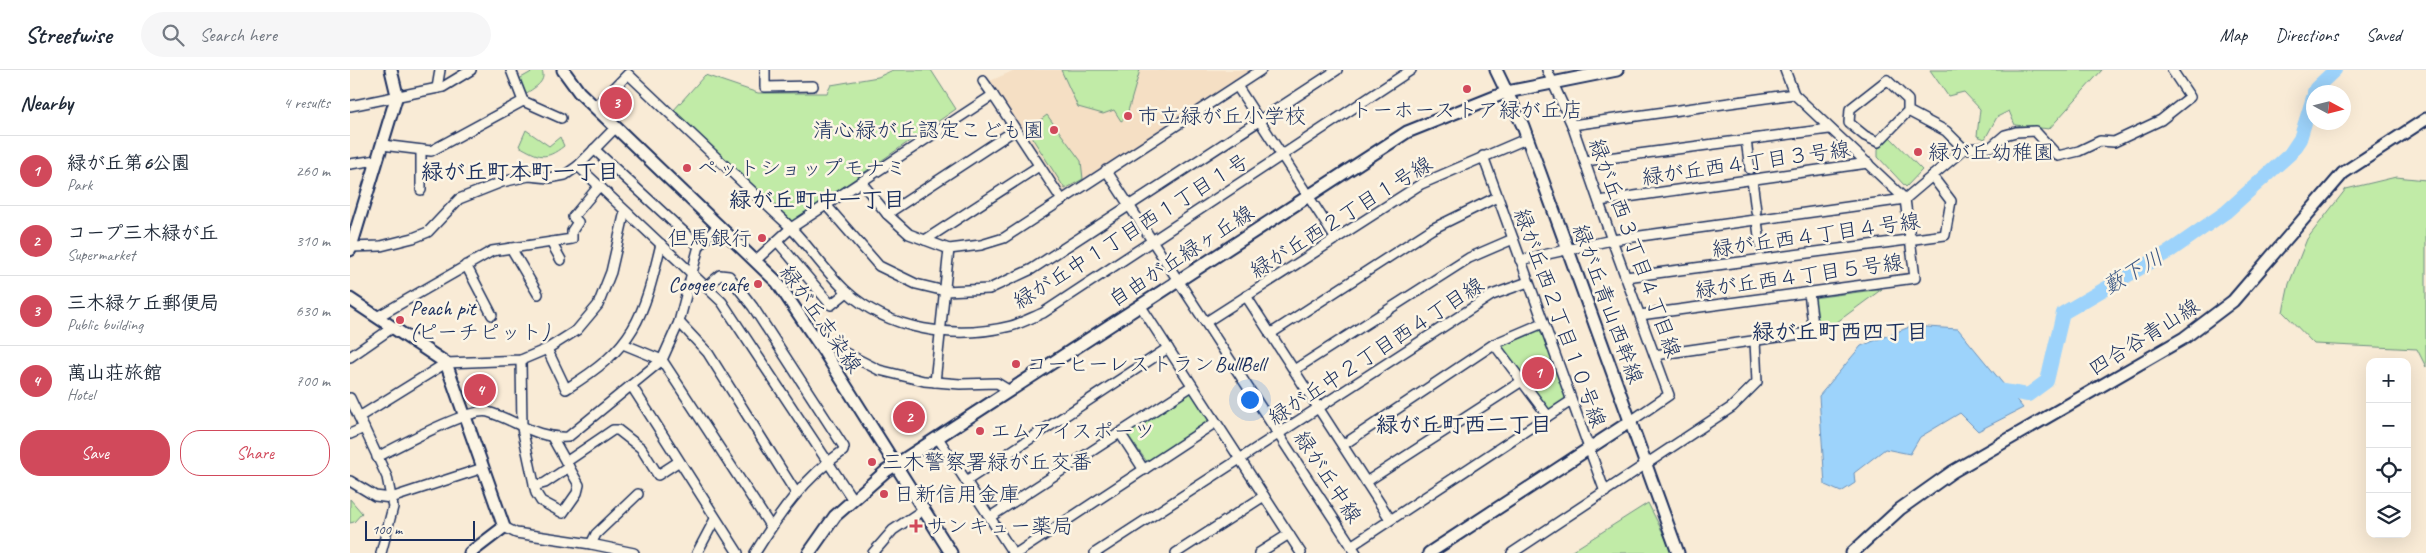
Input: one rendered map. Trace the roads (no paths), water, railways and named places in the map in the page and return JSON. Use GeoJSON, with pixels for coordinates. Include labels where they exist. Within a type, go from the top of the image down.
{"type":"FeatureCollection","features":[{"type":"Feature","properties":{"kind":"street"},"geometry":{"type":"LineString","coordinates":[[391,70],[396,96],[382,145],[355,219],[350,248],[382,246],[428,232],[459,199],[502,182],[529,176],[549,178],[565,175],[578,166],[616,127]]}},
{"type":"Feature","properties":{"kind":"street"},"geometry":{"type":"LineString","coordinates":[[437,88],[440,70]]}},
{"type":"Feature","properties":{"kind":"street"},"geometry":{"type":"LineString","coordinates":[[350,106],[444,87],[471,70]]}},
{"type":"Feature","properties":{"kind":"street"},"geometry":{"type":"LineString","coordinates":[[512,70],[523,101],[561,118]]}},
{"type":"Feature","properties":{"kind":"street","name":"緑が丘志染線"},"geometry":{"type":"LineString","coordinates":[[563,70],[579,92],[777,282],[951,553]]}},
{"type":"Feature","properties":{"kind":"street"},"geometry":{"type":"LineString","coordinates":[[765,70],[765,87],[813,86]]}},
{"type":"Feature","properties":{"kind":"street"},"geometry":{"type":"LineString","coordinates":[[860,182],[887,214],[908,234],[949,249],[981,246],[1004,238],[1261,70]]}},
{"type":"Feature","properties":{"kind":"street"},"geometry":{"type":"LineString","coordinates":[[826,205],[879,266],[916,284],[945,291],[989,289],[1032,269],[1337,70]]}},
{"type":"Feature","properties":{"kind":"street","name":"緑が丘中１丁目西１丁目１号"},"geometry":{"type":"LineString","coordinates":[[596,108],[628,74],[791,228],[847,292],[871,309],[905,325],[940,332],[982,332],[1013,326],[1043,313],[1411,70]]}},
{"type":"Feature","properties":{"kind":"street","name":"緑が丘青山西幹線"},"geometry":{"type":"LineString","coordinates":[[1496,70],[1528,138],[1678,553]]}},
{"type":"Feature","properties":{"kind":"street","name":"緑が丘西３丁目４丁目線"},"geometry":{"type":"LineString","coordinates":[[1547,70],[1572,125],[1669,395],[1631,421]]}},
{"type":"Feature","properties":{"kind":"street","name":"自由が丘緑ヶ丘線"},"geometry":{"type":"LineString","coordinates":[[809,553],[835,516],[895,465],[1407,132],[1507,92],[1553,82],[1580,73],[1617,70]]}},
{"type":"Feature","properties":{"kind":"street"},"geometry":{"type":"LineString","coordinates":[[1785,70],[1794,94],[1905,199]]}},
{"type":"Feature","properties":{"kind":"street"},"geometry":{"type":"LineString","coordinates":[[1520,260],[1612,240],[1905,199],[1964,149],[1990,147],[2005,135],[2016,132],[2035,131],[2058,156],[2100,141],[2114,142],[2161,120],[2190,97],[2172,70]]}},
{"type":"Feature","properties":{"kind":"street"},"geometry":{"type":"LineString","coordinates":[[1887,80],[1908,100],[1908,111],[1878,142],[1865,136],[1849,123],[1850,109],[1887,80]]}},
{"type":"Feature","properties":{"kind":"street"},"geometry":{"type":"LineString","coordinates":[[984,81],[1062,200]]}},
{"type":"Feature","properties":{"kind":"street"},"geometry":{"type":"LineString","coordinates":[[1237,86],[1336,239]]}},
{"type":"Feature","properties":{"kind":"street"},"geometry":{"type":"LineString","coordinates":[[1572,125],[1794,94]]}},
{"type":"Feature","properties":{"kind":"street"},"geometry":{"type":"LineString","coordinates":[[755,261],[791,228],[993,95]]}},
{"type":"Feature","properties":{"kind":"street"},"geometry":{"type":"LineString","coordinates":[[382,145],[431,151],[523,101]]}},
{"type":"Feature","properties":{"kind":"street"},"geometry":{"type":"LineString","coordinates":[[1908,111],[1946,131],[1964,149]]}},
{"type":"Feature","properties":{"kind":"street","name":"四合谷青山線"},"geometry":{"type":"LineString","coordinates":[[1852,553],[1900,510],[1952,472],[2184,338],[2233,301],[2343,173],[2426,119]]}},
{"type":"Feature","properties":{"kind":"street"},"geometry":{"type":"LineString","coordinates":[[1585,161],[1829,129]]}},
{"type":"Feature","properties":{"kind":"street"},"geometry":{"type":"LineString","coordinates":[[887,214],[1015,130]]}},
{"type":"Feature","properties":{"kind":"street","name":"緑が丘西２丁目１号線"},"geometry":{"type":"LineString","coordinates":[[1206,322],[1421,184],[1528,138]]}},
{"type":"Feature","properties":{"kind":"street"},"geometry":{"type":"LineString","coordinates":[[1746,140],[1750,169]]}},
{"type":"Feature","properties":{"kind":"street"},"geometry":{"type":"LineString","coordinates":[[594,149],[699,246]]}},
{"type":"Feature","properties":{"kind":"street"},"geometry":{"type":"LineString","coordinates":[[421,150],[421,190]]}},
{"type":"Feature","properties":{"kind":"street","name":"緑が丘西２丁目１０号線"},"geometry":{"type":"LineString","coordinates":[[1483,156],[1605,492]]}},
{"type":"Feature","properties":{"kind":"street"},"geometry":{"type":"LineString","coordinates":[[350,164],[377,160]]}},
{"type":"Feature","properties":{"kind":"street","name":"緑が丘西４丁目３号線"},"geometry":{"type":"LineString","coordinates":[[1598,201],[1868,163]]}},
{"type":"Feature","properties":{"kind":"street"},"geometry":{"type":"LineString","coordinates":[[578,166],[722,302],[853,500]]}},
{"type":"Feature","properties":{"kind":"street"},"geometry":{"type":"LineString","coordinates":[[925,240],[1039,166]]}},
{"type":"Feature","properties":{"kind":"street","name":"緑が丘中線"},"geometry":{"type":"LineString","coordinates":[[1106,170],[1353,550]]}},
{"type":"Feature","properties":{"kind":"street","name":"緑が丘西４丁目４号線"},"geometry":{"type":"LineString","coordinates":[[1626,277],[1945,235],[1951,201],[1932,176]]}},
{"type":"Feature","properties":{"kind":"street"},"geometry":{"type":"LineString","coordinates":[[1752,180],[1756,211]]}},
{"type":"Feature","properties":{"kind":"street"},"geometry":{"type":"LineString","coordinates":[[376,317],[492,251],[572,239],[572,231],[578,222],[573,217],[599,186]]}},
{"type":"Feature","properties":{"kind":"street"},"geometry":{"type":"LineString","coordinates":[[1270,334],[1432,229],[1498,197]]}},
{"type":"Feature","properties":{"kind":"street","name":"緑が丘西４丁目５号線"},"geometry":{"type":"LineString","coordinates":[[1640,315],[1915,278],[1905,199]]}},
{"type":"Feature","properties":{"kind":"street"},"geometry":{"type":"LineString","coordinates":[[359,416],[446,363],[521,360],[547,349],[577,330],[598,305],[611,272],[625,211]]}},
{"type":"Feature","properties":{"kind":"street"},"geometry":{"type":"LineString","coordinates":[[1757,220],[1761,250]]}},
{"type":"Feature","properties":{"kind":"street"},"geometry":{"type":"LineString","coordinates":[[377,457],[465,415],[486,411],[522,428],[552,437],[568,437],[662,360],[679,322],[699,246],[719,225]]}},
{"type":"Feature","properties":{"kind":"street"},"geometry":{"type":"LineString","coordinates":[[1294,370],[1469,258],[1512,239]]}},
{"type":"Feature","properties":{"kind":"street"},"geometry":{"type":"LineString","coordinates":[[777,241],[831,305],[847,292]]}},
{"type":"Feature","properties":{"kind":"street"},"geometry":{"type":"LineString","coordinates":[[551,242],[561,260]]}},
{"type":"Feature","properties":{"kind":"street"},"geometry":{"type":"LineString","coordinates":[[547,349],[566,388],[596,370],[623,344],[635,326],[648,300],[661,244]]}},
{"type":"Feature","properties":{"kind":"street"},"geometry":{"type":"LineString","coordinates":[[512,248],[538,294]]}},
{"type":"Feature","properties":{"kind":"street"},"geometry":{"type":"LineString","coordinates":[[935,382],[949,249]]}},
{"type":"Feature","properties":{"kind":"street"},"geometry":{"type":"LineString","coordinates":[[466,265],[492,314]]}},
{"type":"Feature","properties":{"kind":"street"},"geometry":{"type":"LineString","coordinates":[[706,287],[720,275],[729,276],[753,307],[844,446],[843,451],[828,461],[796,493],[755,553]]}},
{"type":"Feature","properties":{"kind":"street","name":"緑が丘中２丁目西４丁目線"},"geometry":{"type":"LineString","coordinates":[[1095,553],[1492,295],[1528,282]]}},
{"type":"Feature","properties":{"kind":"street"},"geometry":{"type":"LineString","coordinates":[[1654,355],[1814,332],[1808,293]]}},
{"type":"Feature","properties":{"kind":"street"},"geometry":{"type":"LineString","coordinates":[[1246,296],[1390,519]]}},
{"type":"Feature","properties":{"kind":"street"},"geometry":{"type":"LineString","coordinates":[[350,299],[446,363],[504,527],[516,533],[592,544],[634,553]]}},
{"type":"Feature","properties":{"kind":"street"},"geometry":{"type":"LineString","coordinates":[[1140,305],[1301,553]]}},
{"type":"Feature","properties":{"kind":"street"},"geometry":{"type":"LineString","coordinates":[[679,322],[708,353],[796,493]]}},
{"type":"Feature","properties":{"kind":"street"},"geometry":{"type":"LineString","coordinates":[[1342,445],[1494,344],[1543,323]]}},
{"type":"Feature","properties":{"kind":"street"},"geometry":{"type":"LineString","coordinates":[[350,357],[392,328]]}},
{"type":"Feature","properties":{"kind":"street"},"geometry":{"type":"LineString","coordinates":[[814,337],[879,370],[935,382],[960,384],[998,383],[1010,391]]}},
{"type":"Feature","properties":{"kind":"street"},"geometry":{"type":"LineString","coordinates":[[1512,553],[1717,419],[1757,382],[1756,340]]}},
{"type":"Feature","properties":{"kind":"street"},"geometry":{"type":"LineString","coordinates":[[623,344],[662,360],[771,527]]}},
{"type":"Feature","properties":{"kind":"street"},"geometry":{"type":"LineString","coordinates":[[1494,344],[1548,416]]}},
{"type":"Feature","properties":{"kind":"street"},"geometry":{"type":"LineString","coordinates":[[966,481],[1168,348]]}},
{"type":"Feature","properties":{"kind":"street"},"geometry":{"type":"LineString","coordinates":[[521,360],[522,428],[534,486],[541,501],[563,513],[577,493],[579,485],[552,437]]}},
{"type":"Feature","properties":{"kind":"street"},"geometry":{"type":"LineString","coordinates":[[1366,482],[1522,381]]}},
{"type":"Feature","properties":{"kind":"street"},"geometry":{"type":"LineString","coordinates":[[631,385],[678,462],[738,553]]}},
{"type":"Feature","properties":{"kind":"street"},"geometry":{"type":"LineString","coordinates":[[990,517],[1192,386]]}},
{"type":"Feature","properties":{"kind":"street"},"geometry":{"type":"LineString","coordinates":[[350,398],[386,477],[393,507],[381,553]]}},
{"type":"Feature","properties":{"kind":"street"},"geometry":{"type":"LineString","coordinates":[[1353,550],[1390,519],[1571,401]]}},
{"type":"Feature","properties":{"kind":"street"},"geometry":{"type":"LineString","coordinates":[[1429,553],[1631,421]]}},
{"type":"Feature","properties":{"kind":"street"},"geometry":{"type":"LineString","coordinates":[[938,438],[1015,553],[1216,422]]}},
{"type":"Feature","properties":{"kind":"street"},"geometry":{"type":"LineString","coordinates":[[350,434],[364,428]]}},
{"type":"Feature","properties":{"kind":"street"},"geometry":{"type":"LineString","coordinates":[[534,486],[545,483],[613,430],[618,430],[641,448],[658,475],[678,462]]}},
{"type":"Feature","properties":{"kind":"street"},"geometry":{"type":"LineString","coordinates":[[1120,433],[1144,470]]}},
{"type":"Feature","properties":{"kind":"street"},"geometry":{"type":"LineString","coordinates":[[350,481],[375,496],[391,498],[483,468]]}},
{"type":"Feature","properties":{"kind":"street"},"geometry":{"type":"LineString","coordinates":[[592,544],[596,534],[638,494]]}},
{"type":"Feature","properties":{"kind":"street"},"geometry":{"type":"LineString","coordinates":[[1176,553],[1264,496]]}},
{"type":"Feature","properties":{"kind":"street"},"geometry":{"type":"LineString","coordinates":[[873,553],[893,530],[923,510]]}},
{"type":"Feature","properties":{"kind":"street"},"geometry":{"type":"LineString","coordinates":[[697,553],[715,519]]}},
{"type":"Feature","properties":{"kind":"street"},"geometry":{"type":"LineString","coordinates":[[470,553],[504,527]]}},
{"type":"Feature","properties":{"kind":"street"},"geometry":{"type":"LineString","coordinates":[[1259,553],[1288,534]]}},
{"type":"Feature","properties":{"kind":"street"},"geometry":{"type":"LineString","coordinates":[[881,544],[887,553]]}},
{"type":"Feature","properties":{"kind":"water"},"geometry":{"type":"Polygon","coordinates":[[[1912,326],[1958,329],[2023,408],[1978,431],[1960,413],[1920,437],[1910,454],[1885,449],[1854,473],[1855,483],[1841,492],[1825,485],[1819,396],[1861,346],[1912,326]]]}},
{"type":"Feature","properties":{"kind":"waterway","name":"藪下川"},"geometry":{"type":"LineString","coordinates":[[2319,85],[2335,70]]}},
{"type":"Feature","properties":{"kind":"waterway","name":"藪下川"},"geometry":{"type":"LineString","coordinates":[[1992,389],[2028,395],[2047,381],[2063,313],[2170,251],[2226,212],[2290,154],[2300,139],[2306,120]]}},
{"type":"Feature","properties":{"kind":"place","name":"トーホーストア緑が丘店"},"geometry":{"type":"Point","coordinates":[1467,89]}},
{"type":"Feature","properties":{"kind":"place","name":"三木緑ケ丘郵便局"},"geometry":{"type":"Point","coordinates":[616,103]}},
{"type":"Feature","properties":{"kind":"place","name":"市立緑が丘小学校"},"geometry":{"type":"Point","coordinates":[1128,116]}},
{"type":"Feature","properties":{"kind":"place","name":"清心緑が丘認定こども園"},"geometry":{"type":"Point","coordinates":[1054,130]}},
{"type":"Feature","properties":{"kind":"place","name":"緑が丘幼稚園"},"geometry":{"type":"Point","coordinates":[1918,152]}},
{"type":"Feature","properties":{"kind":"place","name":"ペットショップモナミ"},"geometry":{"type":"Point","coordinates":[687,168]}},
{"type":"Feature","properties":{"kind":"place","name":"但馬銀行"},"geometry":{"type":"Point","coordinates":[762,238]}},
{"type":"Feature","properties":{"kind":"place","name":"Coogee cafe"},"geometry":{"type":"Point","coordinates":[758,284]}},
{"type":"Feature","properties":{"kind":"place","name":"Peach pit (ピーチピット)"},"geometry":{"type":"Point","coordinates":[400,320]}},
{"type":"Feature","properties":{"kind":"place","name":"コーヒーレストランBullBell"},"geometry":{"type":"Point","coordinates":[1016,364]}},
{"type":"Feature","properties":{"kind":"place","name":"緑が丘第6公園"},"geometry":{"type":"Point","coordinates":[1538,373]}},
{"type":"Feature","properties":{"kind":"place","name":"萬山荘旅館"},"geometry":{"type":"Point","coordinates":[480,390]}},
{"type":"Feature","properties":{"kind":"place","name":"コープ三木緑が丘"},"geometry":{"type":"Point","coordinates":[909,417]}},
{"type":"Feature","properties":{"kind":"place","name":"エムアイスポーツ"},"geometry":{"type":"Point","coordinates":[980,431]}},
{"type":"Feature","properties":{"kind":"place","name":"三木警察署緑が丘交番"},"geometry":{"type":"Point","coordinates":[872,462]}},
{"type":"Feature","properties":{"kind":"place","name":"日新信用金庫"},"geometry":{"type":"Point","coordinates":[884,494]}},
{"type":"Feature","properties":{"kind":"place","name":"サンキュー薬局"},"geometry":{"type":"Point","coordinates":[916,526]}},
{"type":"Feature","properties":{"kind":"district","name":"緑が丘町本町一丁目"},"geometry":{"type":"Point","coordinates":[520,172]}},
{"type":"Feature","properties":{"kind":"district","name":"緑が丘町中一丁目"},"geometry":{"type":"Point","coordinates":[817,200]}},
{"type":"Feature","properties":{"kind":"district","name":"緑が丘町西四丁目"},"geometry":{"type":"Point","coordinates":[1840,332]}},
{"type":"Feature","properties":{"kind":"district","name":"緑が丘町西二丁目"},"geometry":{"type":"Point","coordinates":[1464,425]}}]}
